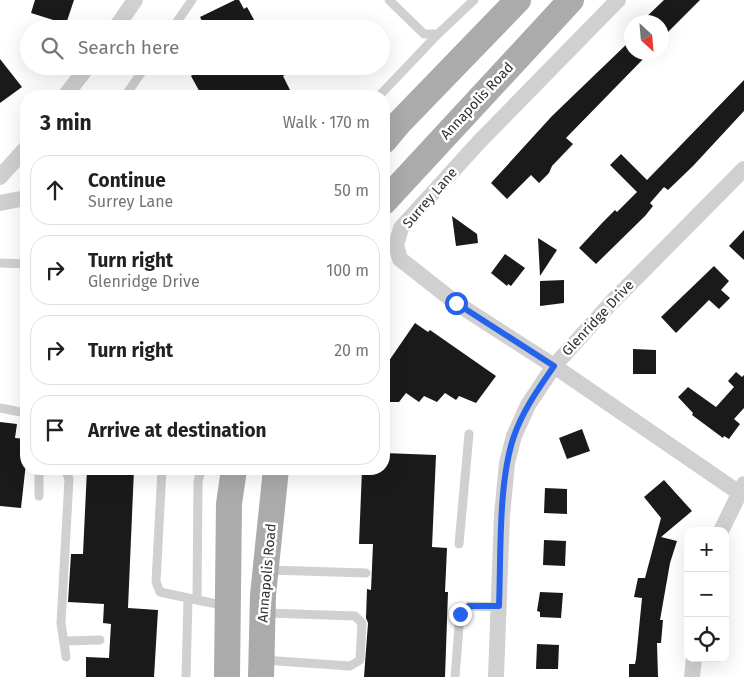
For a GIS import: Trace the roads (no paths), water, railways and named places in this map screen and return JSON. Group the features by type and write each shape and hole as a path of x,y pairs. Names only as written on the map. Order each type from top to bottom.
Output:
{"main road":[{"path":"390,134 518,0"},
{"name":"Annapolis Road","path":"390,195 570,0"},
{"path":"227,677 230,504 233,475"},
{"name":"Annapolis Road","path":"261,668 266,570 275,475"}],"street":[{"path":"121,20 135,0"},
{"name":"Surrey Lane","path":"618,0 479,142 402,228 396,245 400,259 456,303 741,488"},
{"path":"70,90 81,75"},
{"path":"0,177 20,155"},
{"name":"Glenridge Drive","path":"496,677 502,515 507,462 514,436 528,405 554,366 612,302 744,169"},
{"path":"0,203 20,199"},
{"path":"723,527 741,488"},
{"path":"692,677 694,662"}],"lane":[{"path":"178,20 192,0"},
{"path":"389,0 424,34 438,34"},
{"path":"385,90 438,34 474,0"},
{"path":"129,90 140,75"},
{"path":"0,263 20,264"},
{"path":"0,408 20,412"},
{"path":"459,544 469,434"},
{"path":"39,475 39,496"},
{"path":"66,657 60,623 68,475"},
{"path":"162,475 156,582 160,592 228,607"},
{"path":"186,677 200,475"},
{"path":"266,570 366,573"},
{"path":"455,677 460,614 469,606 499,606"},
{"path":"261,668 350,666 360,660 362,623 355,616 263,613"},
{"path":"64,641 100,640"}]}
